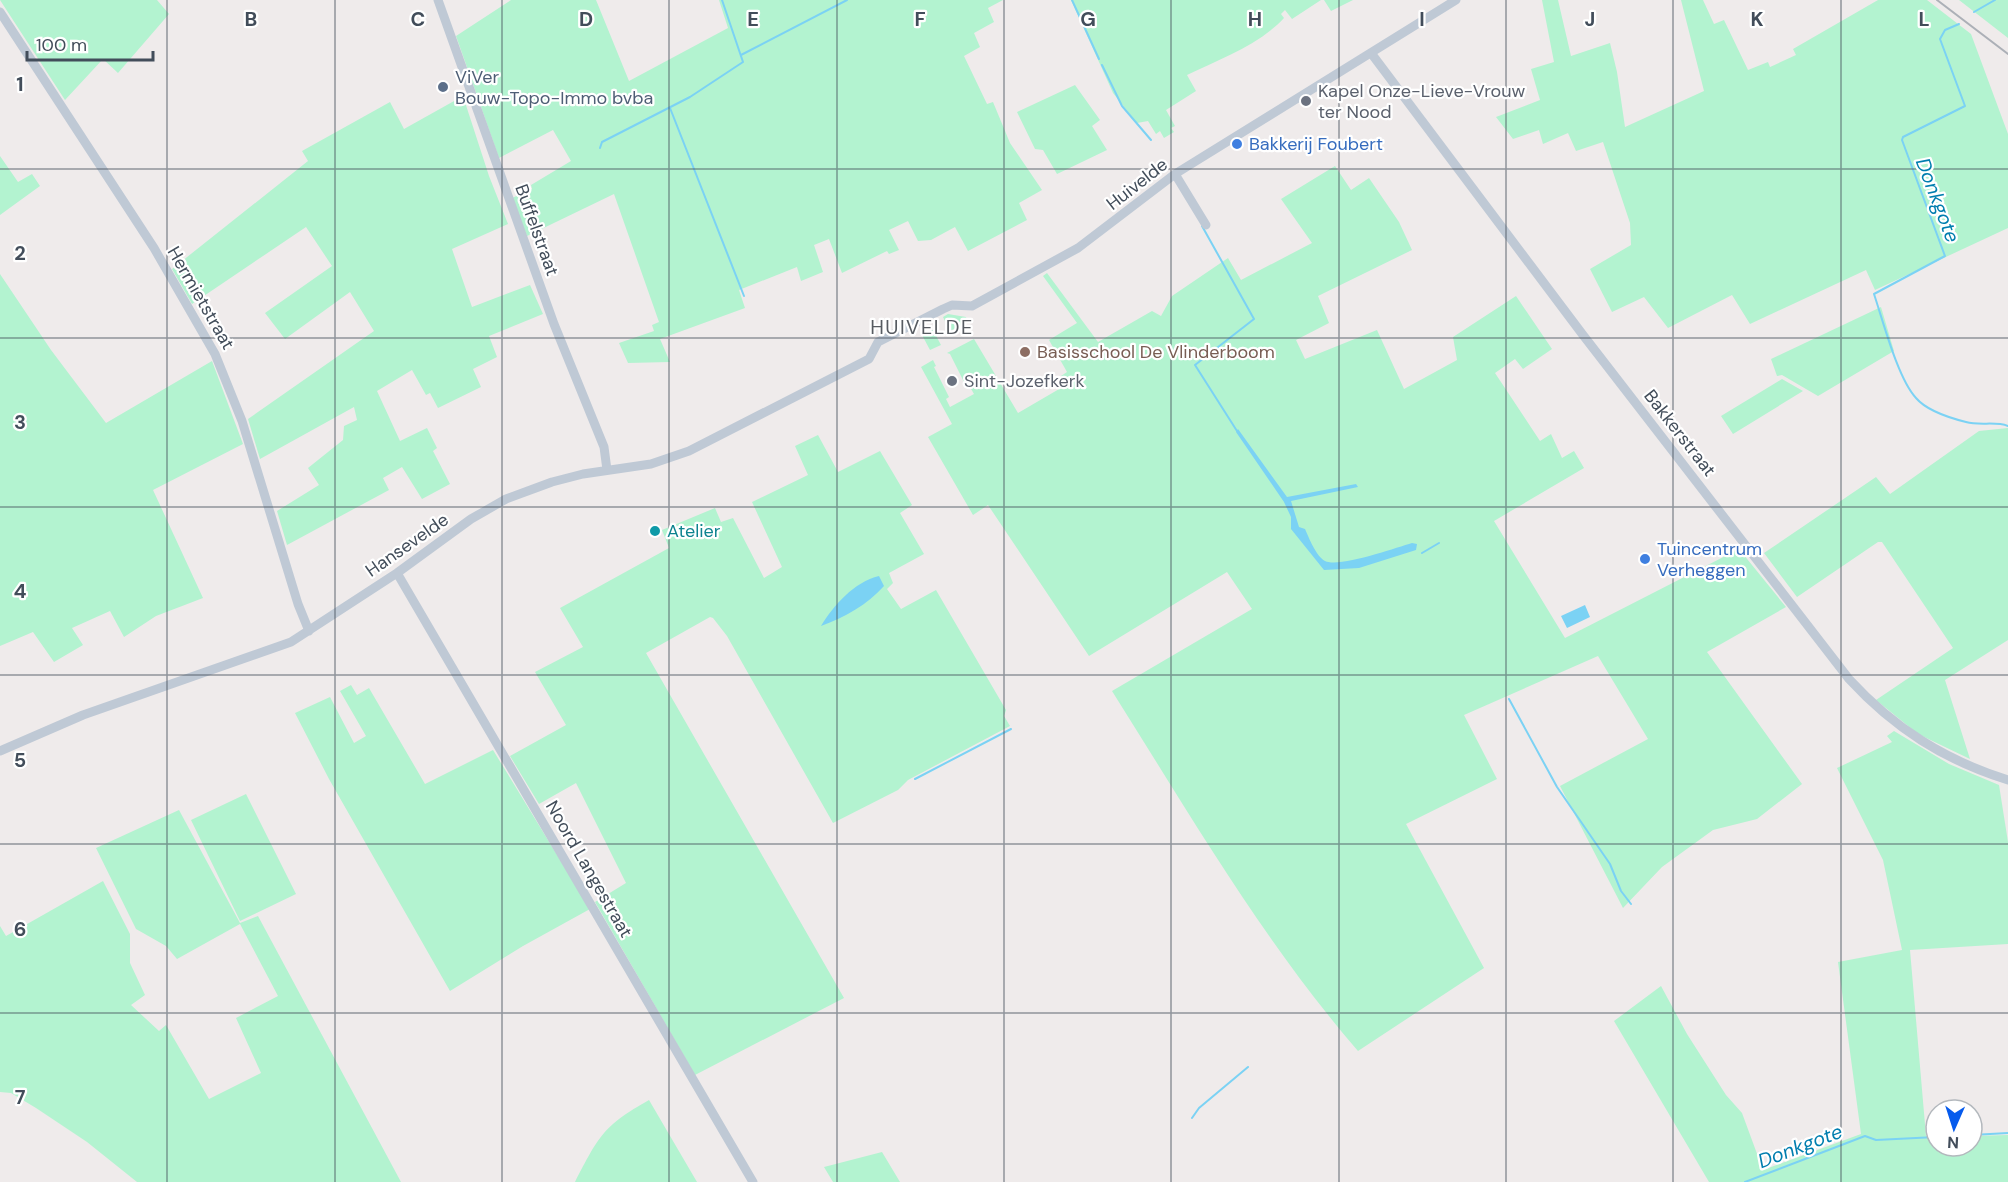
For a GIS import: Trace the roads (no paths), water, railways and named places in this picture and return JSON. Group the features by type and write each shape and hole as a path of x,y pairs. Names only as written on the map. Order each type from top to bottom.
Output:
{"street":[{"name":"Buffelstraat","path":"438,0 554,324 604,447 607,470"},
{"name":"Huivelde","path":"836,376 869,359 878,342 952,305 972,306 1078,248 1175,174 1456,0"},
{"name":"Hermietstraat","path":"0,12 154,248 215,354 242,421 298,604 309,631"},
{"name":"Bakkerstraat","path":"1371,53 1583,335 1849,679 1896,725 1927,746 1971,768 2008,780"},
{"path":"1175,174 1206,225"},
{"name":"Hansevelde","path":"0,751 83,715 274,649 309,631 397,573 471,519 506,499 552,482 607,470 651,464 699,447 836,376"},
{"name":"Noord Langestraat","path":"397,573 753,1182"}],"water":[{"path":"1238,429 1287,497 1356,484 1358,487 1291,501 1299,527 1305,529 1322,559 1332,562 1354,560 1412,543 1417,544 1416,550 1359,568 1324,570 1291,529 1291,517 1284,502 1236,432"},
{"path":"879,576 884,586 870,599 847,614 821,626 846,595 861,583"},
{"path":"1585,605 1590,617 1567,628 1561,616"}],"waterway":[{"path":"600,148 602,142 690,97 743,62 722,0"},
{"path":"741,55 847,0"},
{"path":"1072,0 1099,59"},
{"name":"Donkgote","path":"1974,12 1995,0"},
{"name":"Donkgote","path":"1959,24 1945,30 1940,39 1965,106 1903,137 1902,140 1945,256 1874,294 1903,378 1921,403 1939,413 1971,423 2008,426"},
{"path":"1102,65 1122,106 1151,140"},
{"path":"670,108 744,296"},
{"path":"1202,226 1254,319 1195,365 1237,431"},
{"path":"1422,553 1439,543"},
{"path":"1509,699 1557,787 1610,864 1621,891 1631,904"},
{"path":"915,779 1011,729"},
{"path":"1192,1118 1199,1108 1248,1067"},
{"name":"Donkgote","path":"1984,1134 2008,1133"},
{"name":"Donkgote","path":"1745,1182 1865,1136 1876,1140 1924,1138"}],"railway":[{"path":"1937,0 2008,54"}],"place":[{"name":"ViVer Bouw-Topo-Immo bvba","path":"443,87"},
{"name":"Kapel Onze-Lieve-Vrouw ter Nood","path":"1306,101"},
{"name":"Bakkerij Foubert","path":"1237,144"},
{"name":"Basisschool De Vlinderboom","path":"1025,352"},
{"name":"Sint-Jozefkerk","path":"952,381"},
{"name":"Atelier","path":"655,531"},
{"name":"Tuincentrum Verheggen","path":"1645,559"}],"district":[{"name":"HUIVELDE","path":"922,327"}]}
